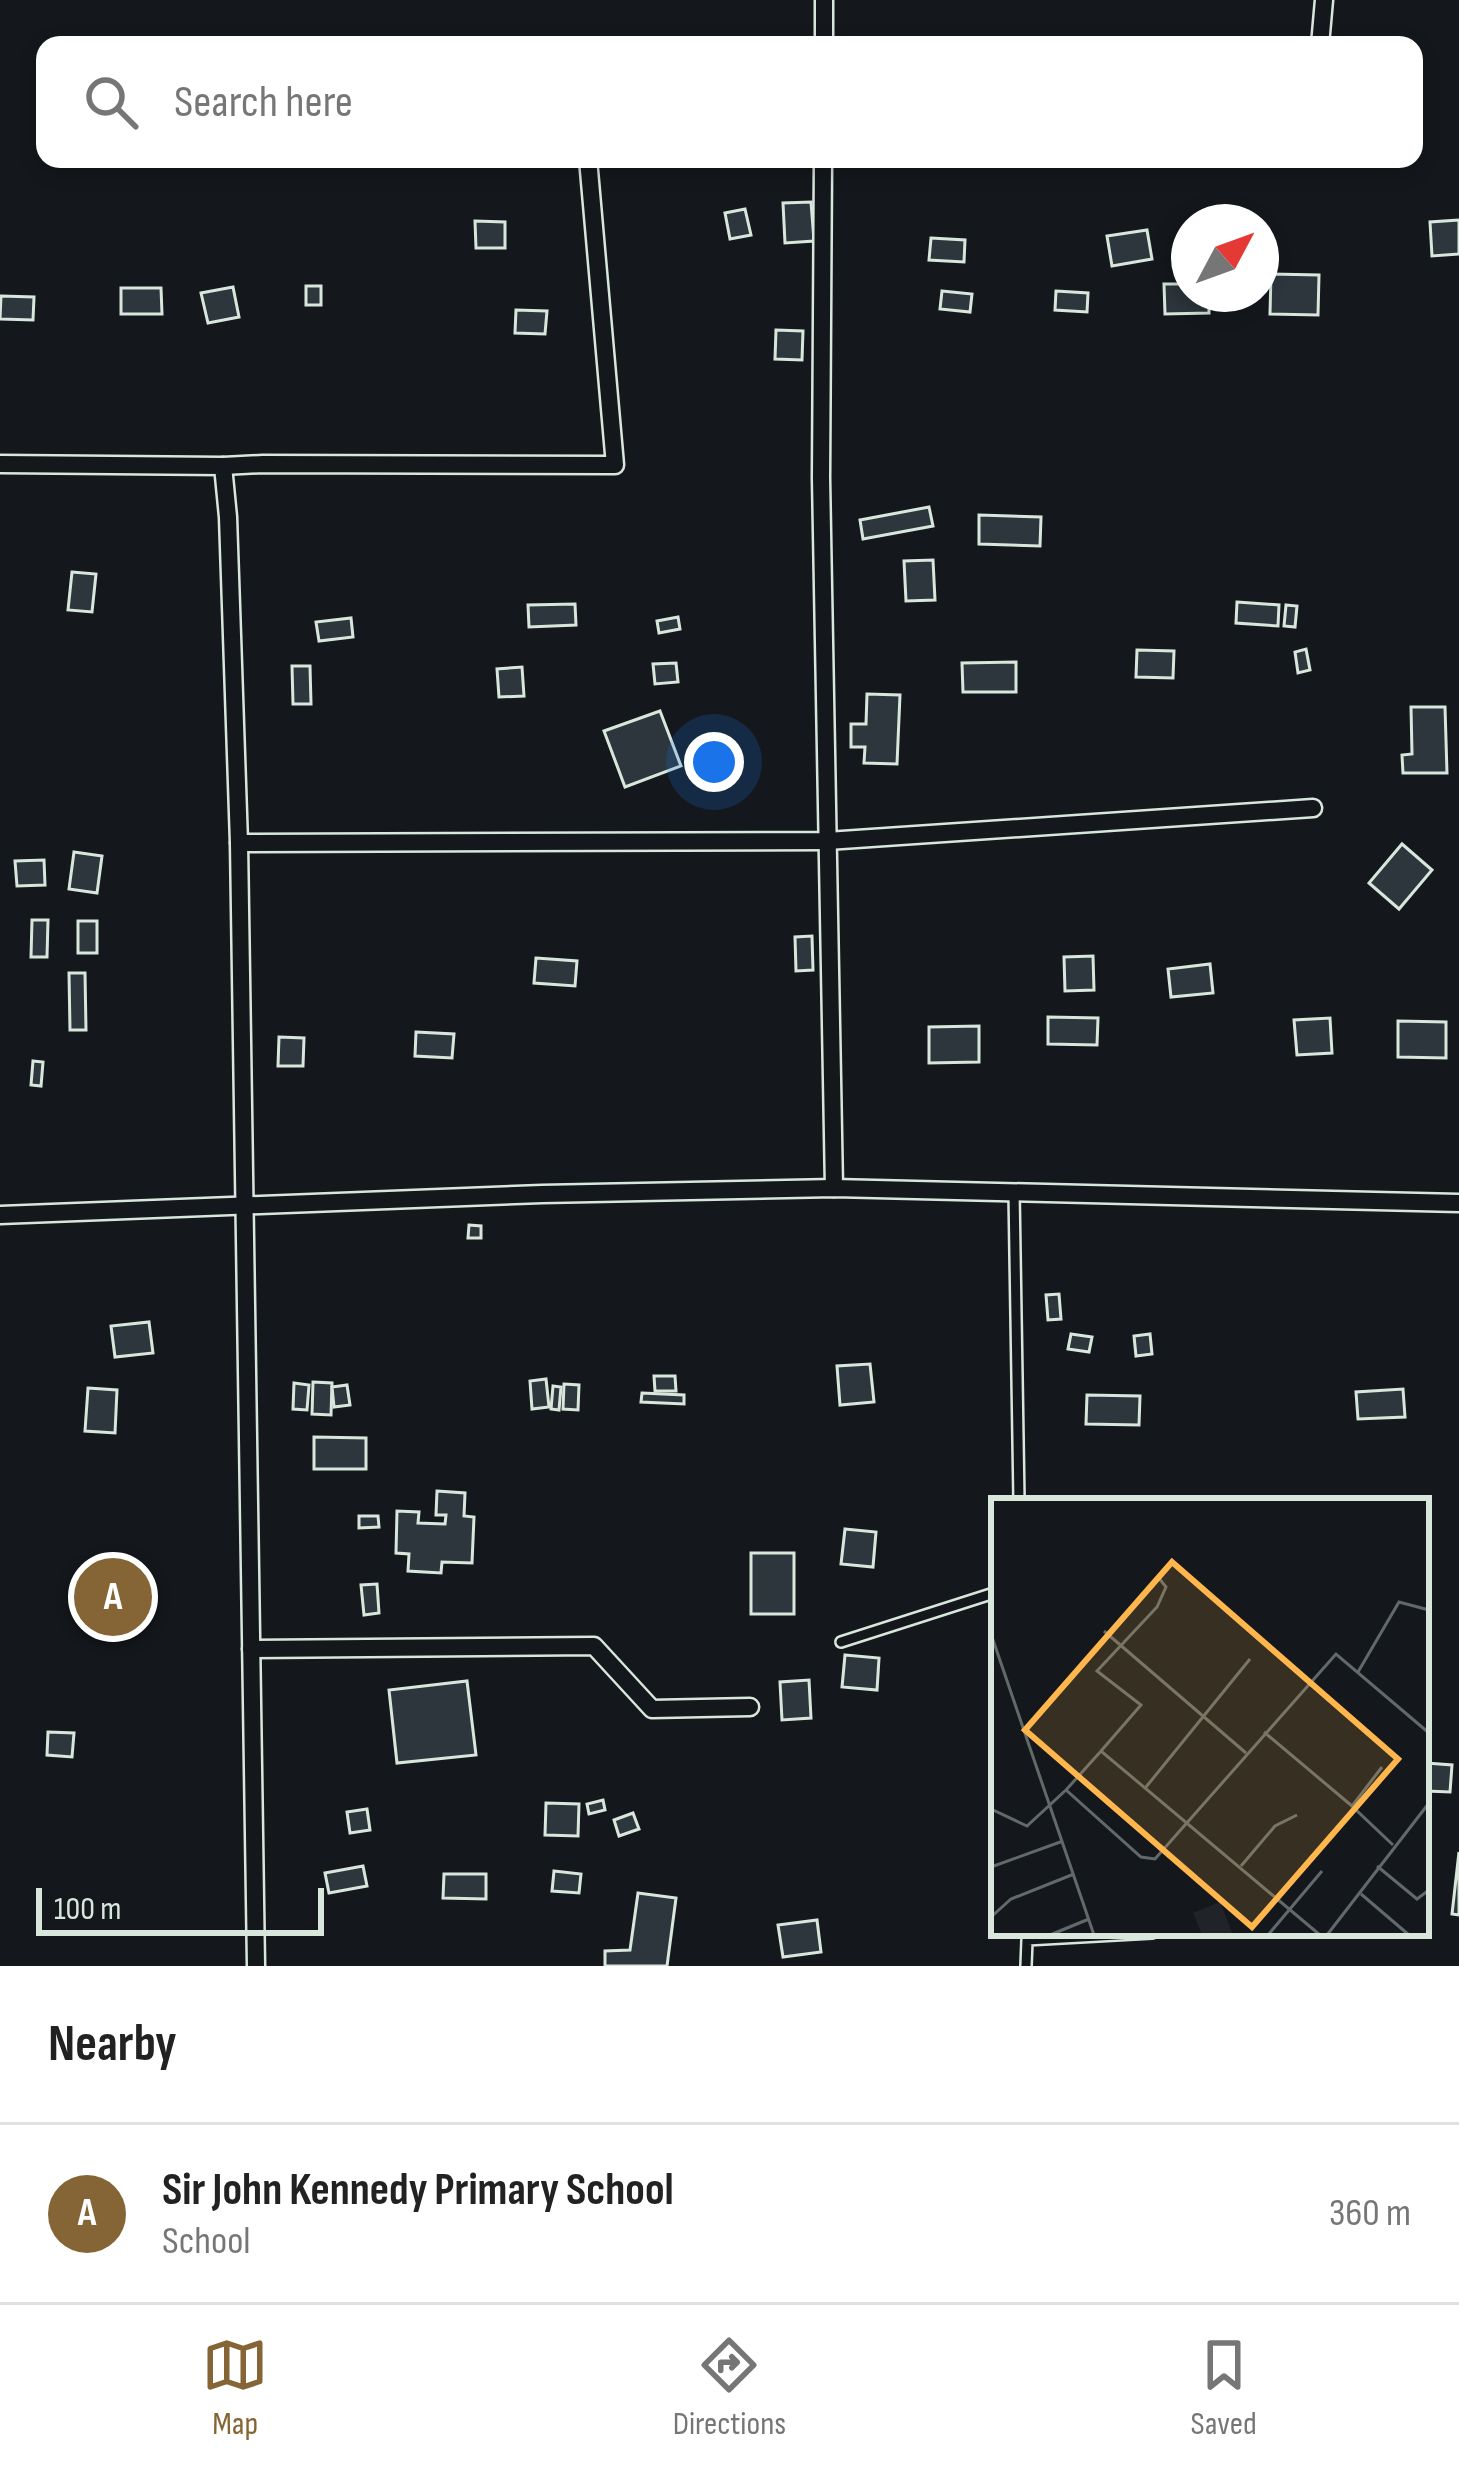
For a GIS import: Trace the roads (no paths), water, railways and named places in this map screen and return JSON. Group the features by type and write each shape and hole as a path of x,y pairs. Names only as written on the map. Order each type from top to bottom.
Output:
{"street":[{"path":"824,0 824,36"},
{"path":"1321,36 1324,0"},
{"path":"0,464 615,465 589,168"},
{"path":"823,168 821,478 834,1188"},
{"path":"223,466 239,843 256,1966"},
{"path":"239,843 826,841 1313,808"},
{"path":"0,1215 834,1188 1459,1203"},
{"path":"250,1649 594,1646 652,1709 750,1707"}],"lane":[{"path":"1014,1192 1018,1498"},
{"path":"841,1642 991,1594"},
{"path":"1026,1966 1027,1937 1058,1936"}],"place":[{"name":"Sir John Kennedy Primary School","path":"113,1597"}]}
